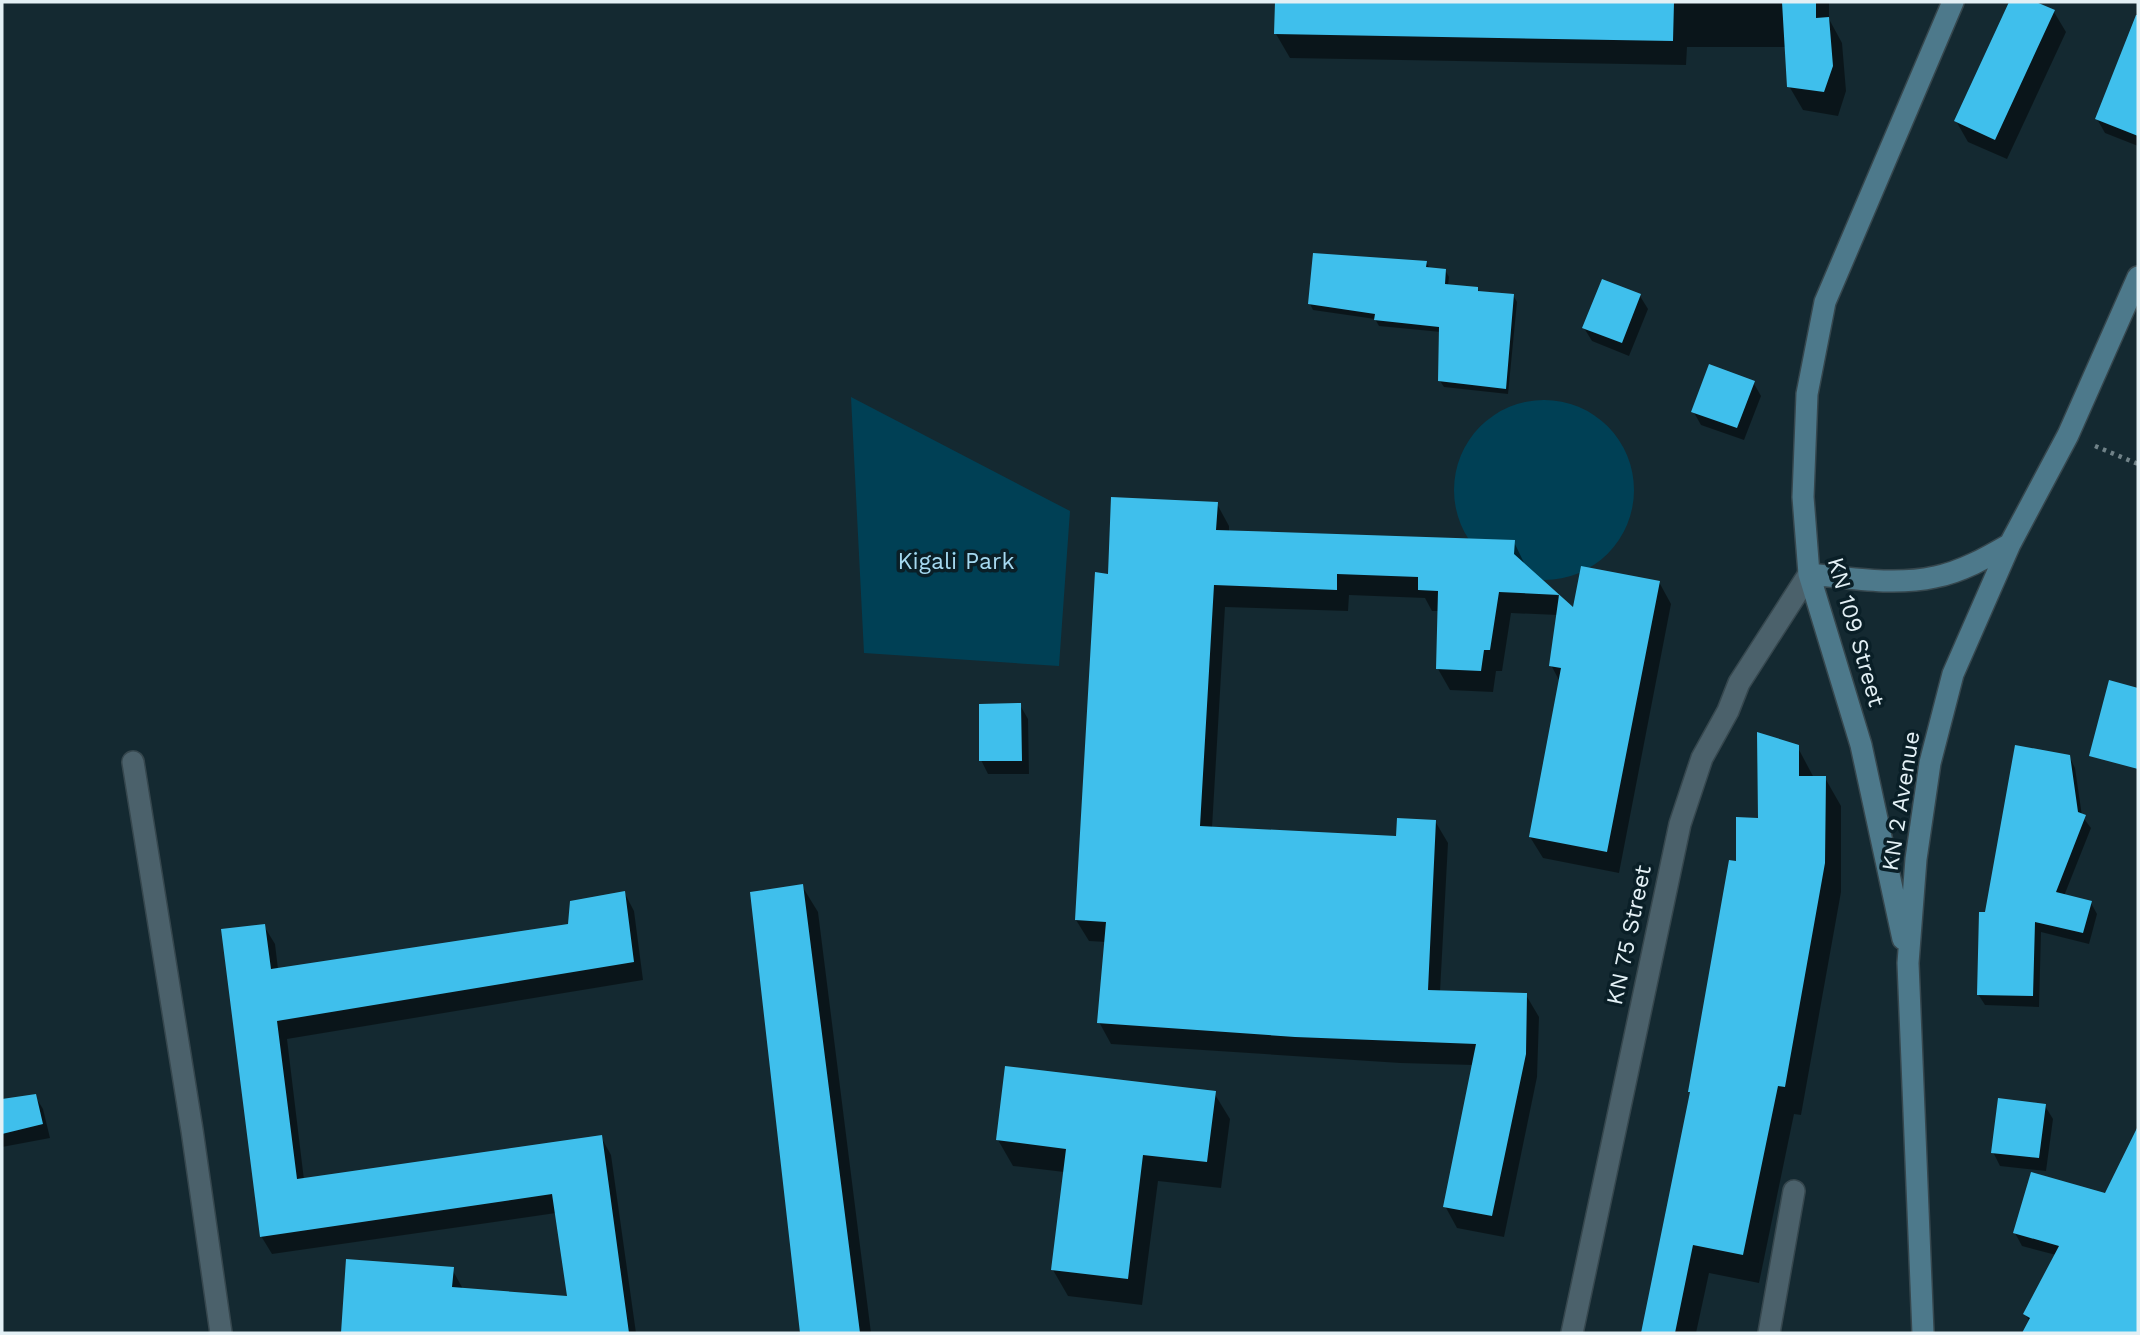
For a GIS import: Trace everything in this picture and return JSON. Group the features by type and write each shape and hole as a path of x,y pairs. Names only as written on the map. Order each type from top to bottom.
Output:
{"main road":[{"name":"KN 109 Street","path":"1908,963 1861,745 1809,574 1803,497 1807,394 1825,302 1953,2"},
{"name":"KN 2 Avenue","path":"1923,1333 1908,963 1916,859 1930,762 1953,674 2010,544 2068,435 2138,277"},
{"path":"1809,574 1883,582 1934,578 1980,562 2010,544"}],"street":[{"name":"KN 75 Street","path":"1572,1333 1680,824 1702,758 1728,711 1739,683 1809,574"},
{"path":"133,762 192,1130 221,1333"},
{"path":"1769,1333 1794,1191"}],"path":[{"path":"2068,435 2138,464"}],"green space":[{"name":"Kigali Park","path":"851,397 1070,511 1059,666 864,653"},
{"path":"1544,400 1578,407 1594,415 1607,427 1619,440 1627,456 1634,490 1627,524 1619,540 1607,553 1594,565 1578,573 1544,580 1510,573 1494,565 1481,553 1469,540 1461,524 1454,490 1461,456 1469,440 1481,427 1494,415 1510,407"}],"building":[{"path":"1275,2 1674,2 1673,41 1274,34"},
{"path":"1782,2 1816,2 1816,18 1829,17 1833,66 1824,92 1787,87"},
{"path":"2009,2 2036,2 2055,10 1995,140 1954,121"},
{"path":"2138,15 2138,136 2095,119"},
{"path":"1313,253 1427,261 1426,267 1446,269 1445,284 1478,287 1478,291 1514,294 1506,389 1438,381 1439,327 1374,320 1375,314 1308,304"},
{"path":"1602,279 1641,294 1622,343 1582,328"},
{"path":"1709,364 1755,381 1737,428 1691,412"},
{"path":"1111,497 1218,502 1216,530 1515,540 1514,554 1573,607 1581,566 1660,581 1607,852 1529,837 1561,668 1549,666 1559,595 1499,592 1490,650 1484,650 1481,671 1436,669 1438,591 1418,590 1418,577 1337,574 1337,590 1214,585 1200,826 1396,836 1397,818 1436,820 1428,990 1527,993 1526,1054 1492,1216 1443,1207 1476,1044 1295,1037 1097,1023 1106,922 1075,920 1095,572 1108,574"},
{"path":"2109,680 2138,688 2138,769 2089,756"},
{"path":"1021,703 1022,761 979,761 979,704"},
{"path":"1757,732 1799,745 1799,776 1826,776 1825,863 1785,1087 1778,1086 1743,1255 1693,1245 1675,1333 1641,1333 1690,1092 1729,860 1736,861 1736,817 1758,818"},
{"path":"2015,745 2070,755 2078,812 2086,815 2056,892 2092,901 2083,933 2035,922 2033,996 1977,995 1979,912 1985,912"},
{"path":"803,884 860,1333 800,1333 750,892"},
{"path":"625,891 634,962 277,1021 297,1179 602,1135 629,1333 341,1333 346,1259 454,1267 452,1287 567,1296 552,1194 260,1237 221,929 265,924 271,969 568,924 570,901"},
{"path":"1005,1066 1216,1091 1207,1162 1143,1155 1128,1279 1051,1270 1066,1149 996,1140"},
{"path":"36,1094 43,1124 2,1134 2,1099"},
{"path":"1998,1098 2046,1104 2039,1158 1991,1153"},
{"path":"2138,1126 2138,1333 2022,1333 2030,1318 2023,1314 2059,1246 2013,1233 2031,1172 2105,1193"}]}
